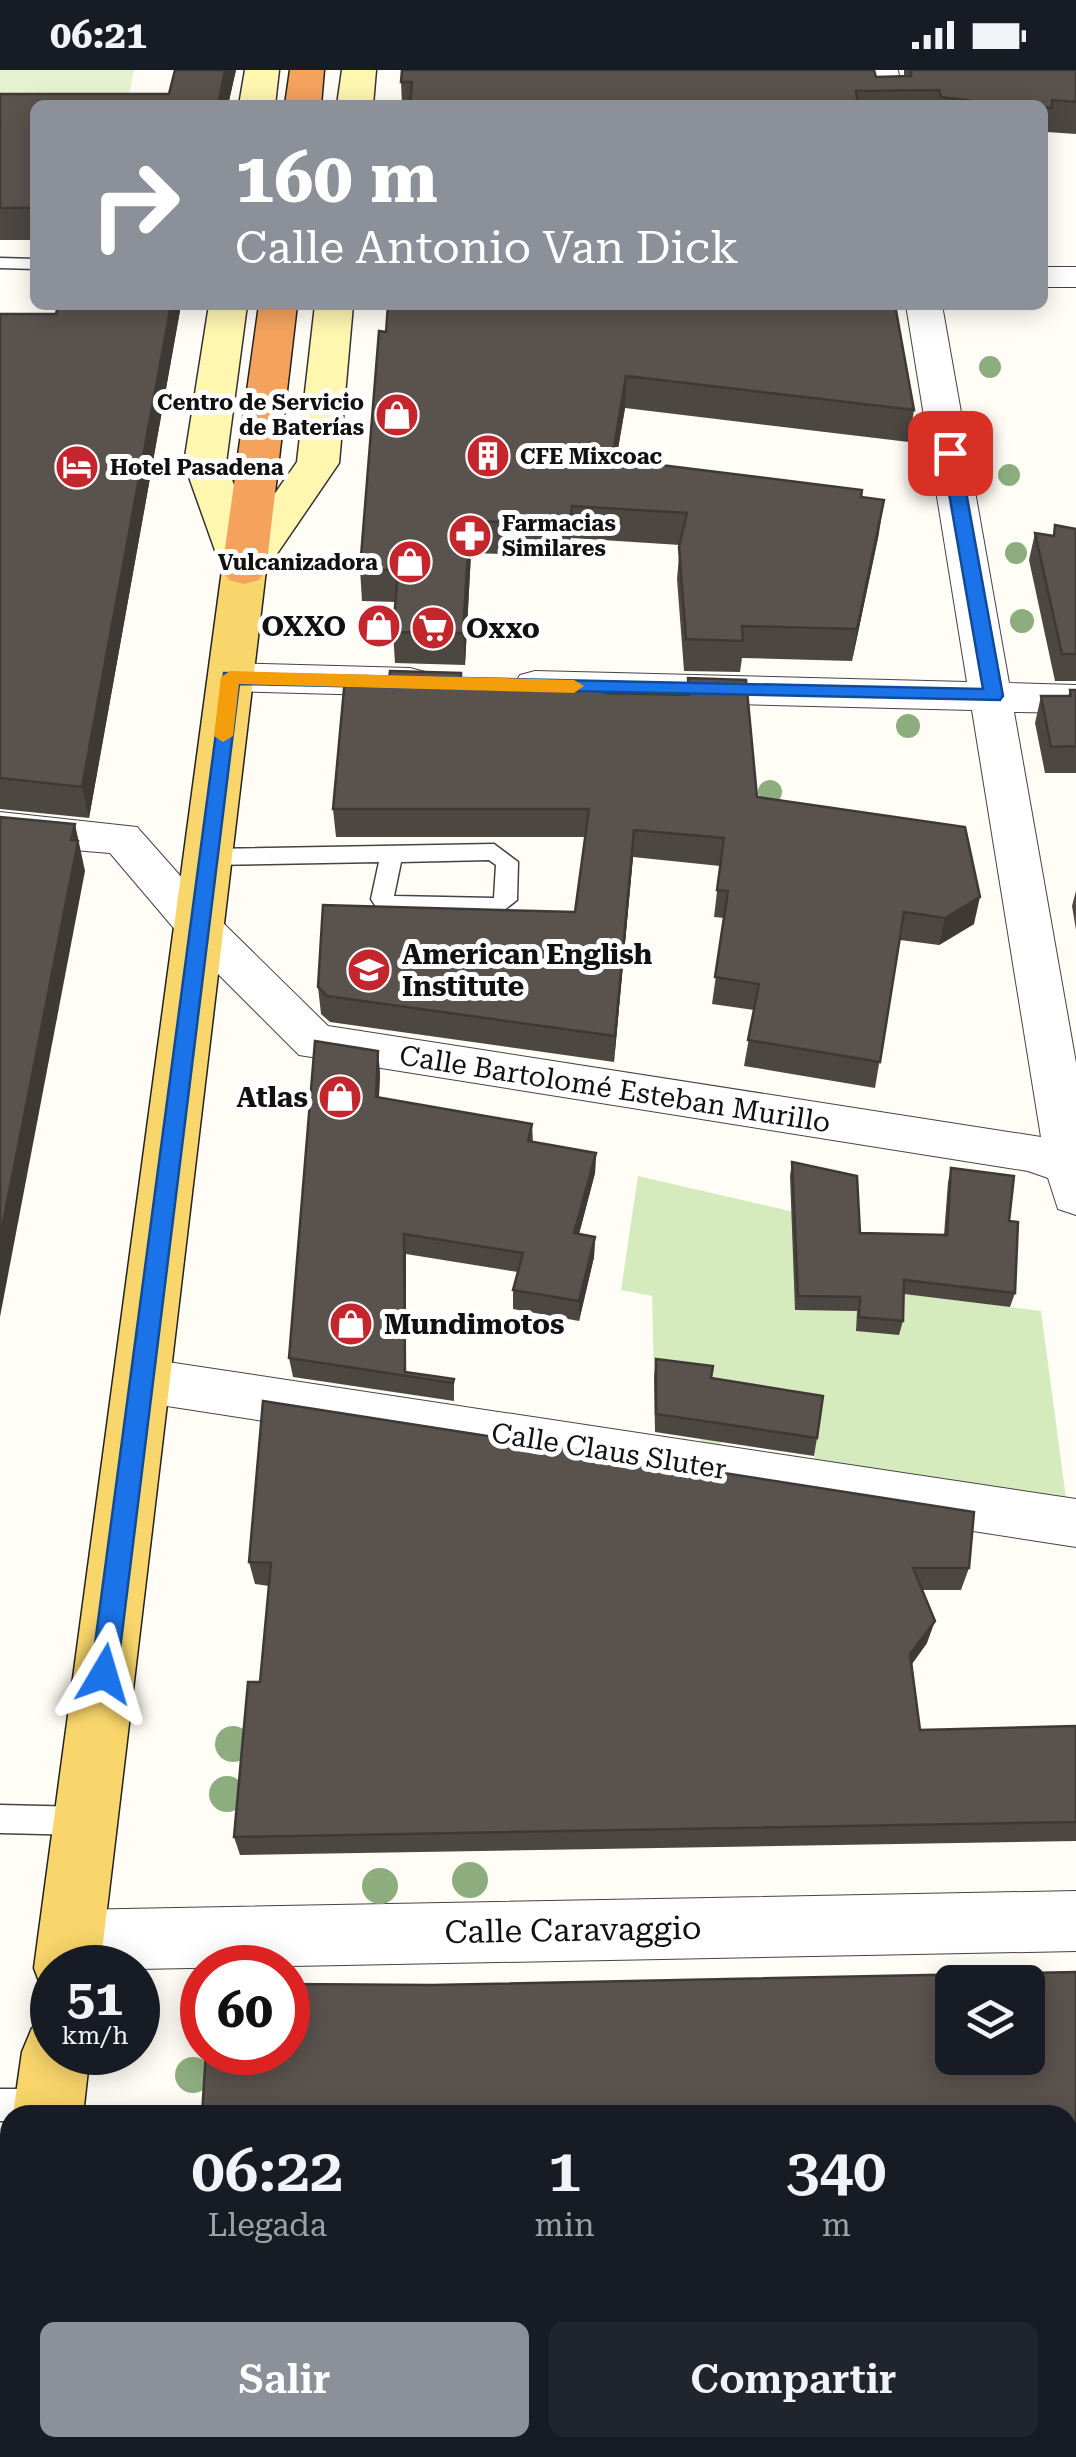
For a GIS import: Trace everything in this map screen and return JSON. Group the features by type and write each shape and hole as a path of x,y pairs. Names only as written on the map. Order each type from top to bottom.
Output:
{"highway":[{"path":"304,100 307,70"},
{"path":"244,570 277,310"}],"main road":[{"path":"258,100 262,70"},
{"path":"355,100 358,70"},
{"path":"227,310 205,463 244,570"},
{"path":"70,1945 244,570 318,463 333,310"}],"street":[{"path":"882,70 887,100"},
{"path":"1048,277 1076,277"},
{"path":"925,310 1074,1178"},
{"path":"230,677 444,683"},
{"path":"502,684 1076,699"},
{"name":"Calle Bartolomé Esteban Murillo","path":"0,828 122,838 198,927 315,1042 1029,1152 1074,1178"},
{"name":"Calle Claus Sluter","path":"142,1380 1076,1522"},
{"name":"Calle Caravaggio","path":"160,1951 1076,1921"}],"lane":[{"path":"0,263 30,264"},
{"path":"208,857 494,852 507,862 506,900 498,906 386,904 382,899 392,855"},
{"path":"0,1819 85,1821"}],"green space":[{"path":"0,70 134,70 128,100 30,100 30,105 0,105"},
{"path":"638,1176 856,1226 859,1288 1041,1311 1068,1513 812,1475 819,1413 727,1400 718,1460 698,1457 710,1384 654,1377 652,1296 621,1290"}],"building":[{"path":"175,70 225,70 219,100 30,100 30,208 0,208 0,94 169,94"},
{"path":"402,70 874,70 876,77 911,76 911,70 1076,70 1076,102 1052,100 1052,108 1048,108 1048,100 965,100 941,97 939,90 856,91 857,100 410,100 412,82 401,82"},
{"path":"57,310 170,310 82,787 0,778 0,314 56,314"},
{"path":"388,310 896,310 914,410 626,376 612,459 862,490 861,497 884,500 857,629 742,626 743,641 686,639 679,547 687,513 572,506 570,524 470,521 463,633 393,632 398,570 360,569 379,331 386,332"},
{"path":"1055,525 1076,529 1076,654 1062,654 1035,533 1054,536"},
{"path":"390,671 461,673 461,681 604,684 605,693 689,695 688,678 746,680 757,797 965,827 980,897 945,918 904,912 880,1062 748,1040 759,984 715,977 728,891 717,890 724,838 634,830 615,1036 327,996 318,987 323,905 575,912 589,809 333,809 345,678 389,679"},
{"path":"1070,690 1076,690 1076,746 1051,747 1041,696 1071,696"},
{"path":"0,817 75,824 71,840 78,841 0,1238"},
{"path":"315,1041 378,1051 376,1097 532,1124 528,1141 596,1153 574,1233 595,1237 579,1301 513,1290 523,1253 404,1234 405,1372 454,1379 453,1383 289,1358"},
{"path":"792,1162 857,1176 860,1233 947,1235 951,1168 1014,1176 1009,1221 1018,1222 1015,1293 904,1280 903,1321 859,1317 860,1297 798,1296"},
{"path":"656,1359 713,1366 711,1378 823,1396 817,1438 656,1414"},
{"path":"263,1401 974,1512 969,1568 913,1568 935,1621 910,1654 920,1730 1076,1726 1076,1822 234,1837 248,1682 260,1682 271,1563 249,1562"},
{"path":"1076,1972 1076,2105 203,2105 205,2075 310,2075 310,1984 935,1975 935,2075 1045,2075 1045,1973"}],"slow traffic":[{"path":"223,736 230,677 574,686"}],"place":[{"name":"Centro de Servicio de Baterías","path":"397,415"},
{"name":"CFE Mixcoac","path":"488,456"},
{"name":"Hotel Pasadena","path":"77,467"},
{"name":"Farmacias Similares","path":"470,536"},
{"name":"Vulcanizadora","path":"410,562"},
{"name":"OXXO","path":"379,626"},
{"name":"Oxxo","path":"433,628"},
{"name":"American English Institute","path":"369,970"},
{"name":"Atlas","path":"340,1097"},
{"name":"Mundimotos","path":"351,1324"}],"route":[{"path":"104,1674 230,677 993,696 950,453"}]}
